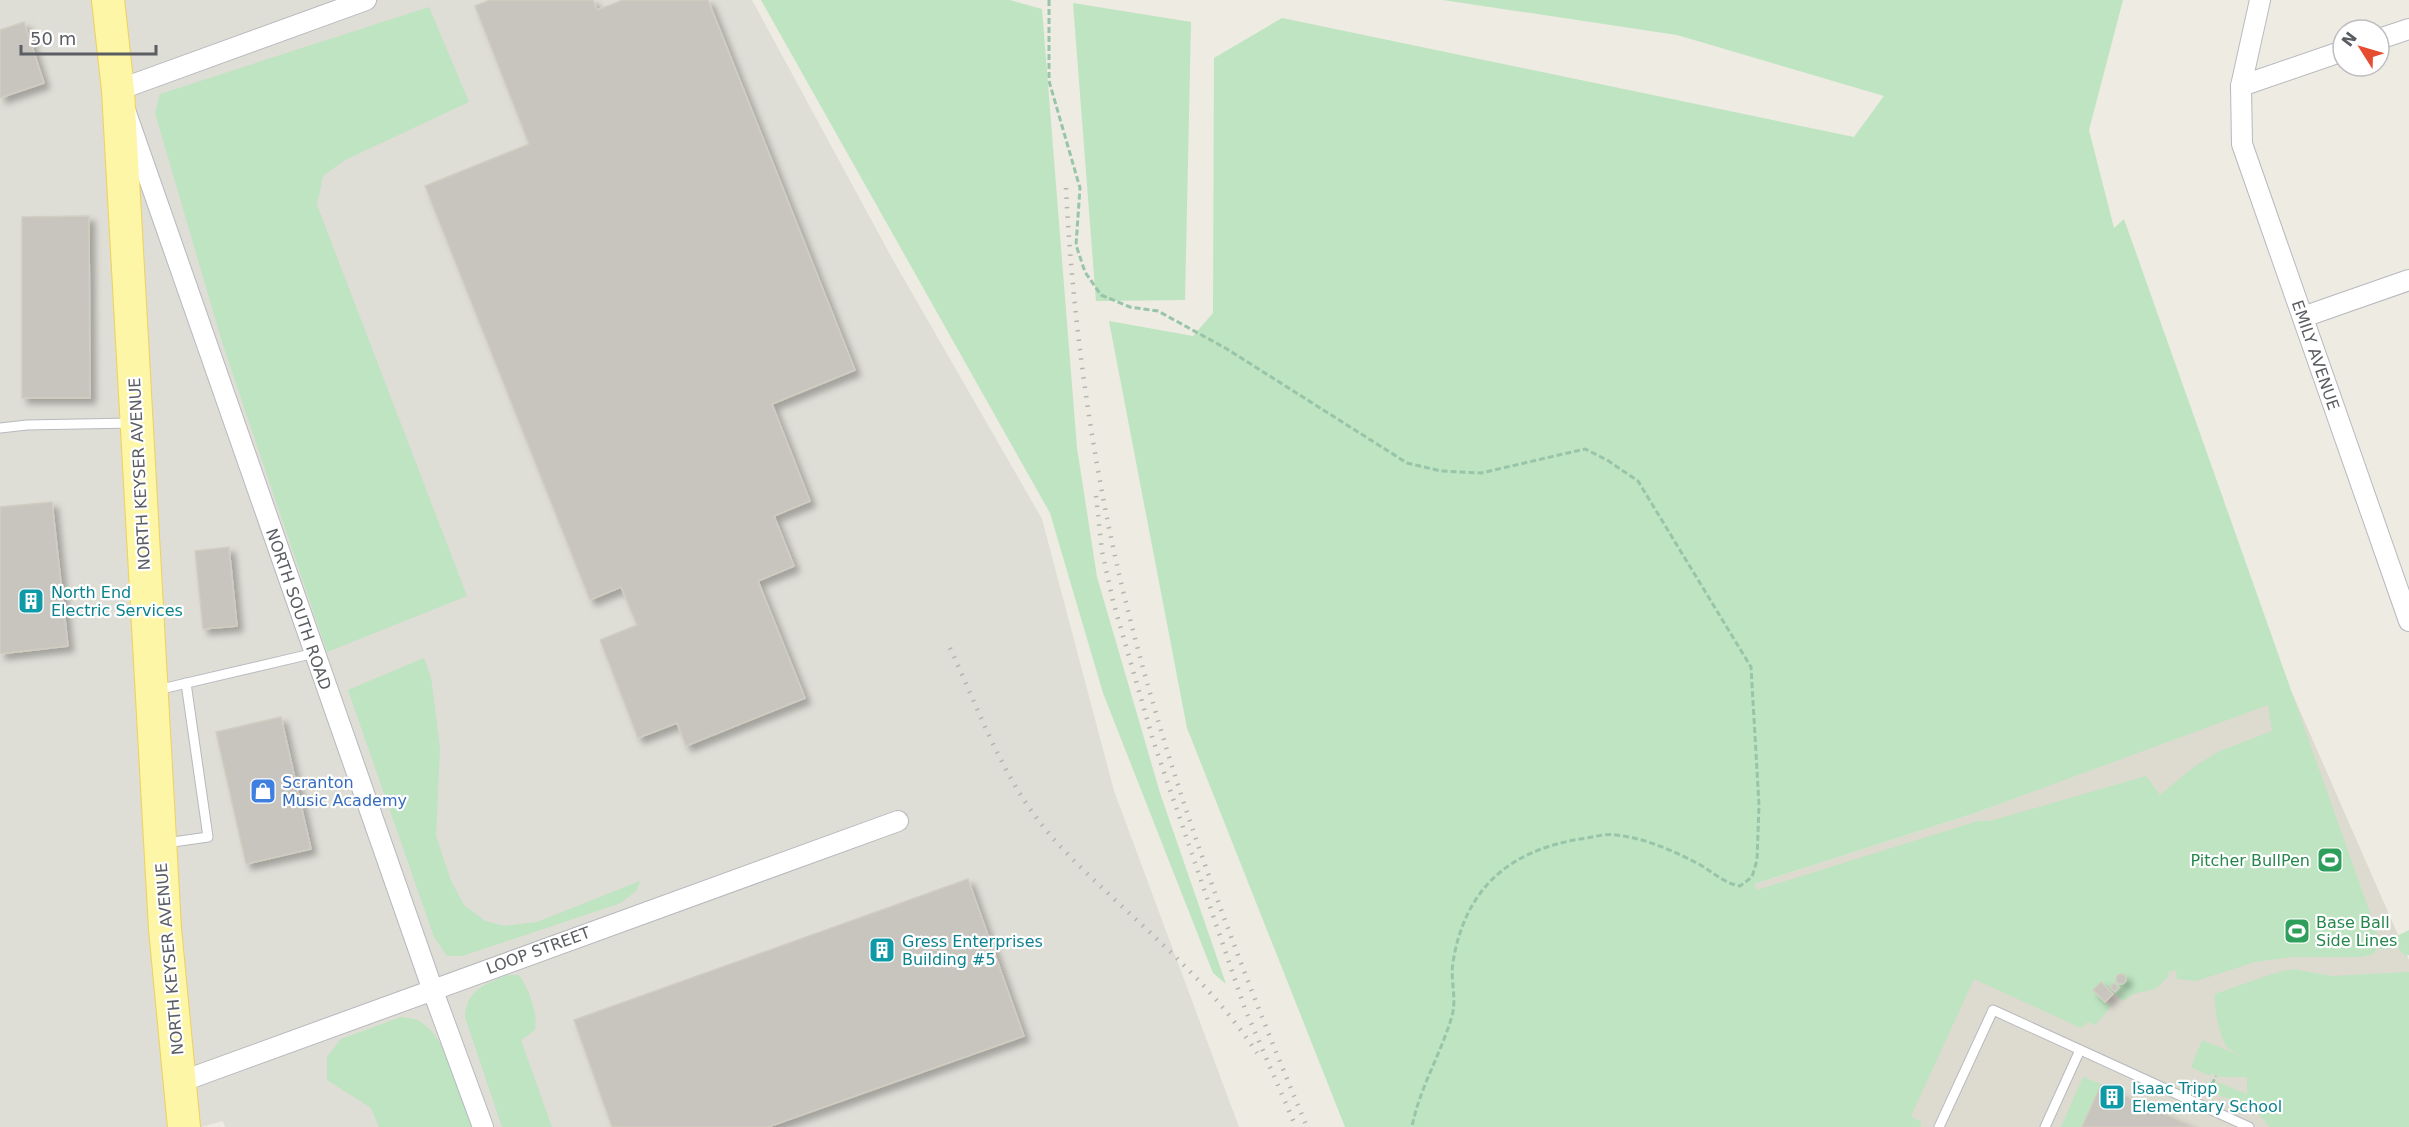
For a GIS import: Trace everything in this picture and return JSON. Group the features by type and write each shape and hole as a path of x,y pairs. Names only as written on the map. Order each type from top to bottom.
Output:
{"main road":[{"name":"NORTH KEYSER AVENUE","path":"108,0 118,90 165,929 184,1127"}],"street":[{"path":"118,90 366,0"},
{"name":"EMILY AVENUE","path":"2260,0 2241,86 2242,144 2409,621"},
{"path":"2391,35 2409,29"},
{"path":"2241,86 2331,55"},
{"name":"NORTH SOUTH ROAD","path":"118,90 432,989 483,1127"},
{"path":"2303,317 2409,280"},
{"name":"LOOP STREET","path":"180,1082 898,821"}],"lane":[{"path":"0,428 27,424 136,423"},
{"path":"152,692 315,652"},
{"path":"160,844 208,837 186,683"},
{"path":"1939,1127 1993,1010 2249,1127"},
{"path":"2045,1127 2080,1050"}],"path":[{"path":"1049,0 1049,81 1080,188 1077,245 1085,272 1101,295 1130,307 1158,311 1227,349 1407,463 1441,471 1481,473 1585,449 1607,460 1638,481 1751,667 1759,805 1757,860 1752,877 1740,886 1729,884 1698,864 1648,841 1613,834 1557,843 1518,860 1495,874 1468,908 1453,962 1454,1013 1415,1112 1412,1127"}],"shaded area":[{"path":"0,0 752,0 893,260 1042,519 1114,791 1239,1127 225,1127 223,1121 201,1127 0,1127"},
{"path":"2293,695 2409,960 2409,1127 1767,1127 1754,884 1975,813"}],"green space":[{"path":"761,0 1010,0 1042,9 1077,448 1097,577 1160,793 1226,984 1213,973 1103,693 1050,513"},
{"path":"1443,0 2123,0 2089,130 2114,228 2124,219 2379,939 2387,937 2394,948 2377,949 2373,954 2362,957 2292,957 2255,962 2196,981 2177,979 2176,970 2168,972 2169,976 2155,989 2133,994 2123,1001 2101,982 2093,990 2110,1006 2109,1009 2095,1025 2088,1022 2081,1028 1974,979 1911,1116 1921,1122 1921,1127 1345,1127 1187,728 1109,321 1193,336 1213,313 1214,58 1282,18 1854,137 1884,96 1677,35","holes":["2268,705 2272,731 2220,751 2195,766 2160,795 2146,776 1990,821 1978,821 1757,890 1754,884 1975,813"]},
{"path":"1073,3 1191,22 1185,300 1096,301"},
{"path":"429,7 469,102 345,160 323,176 317,205 467,596 327,652 223,345 155,113 160,94"},
{"path":"424,658 431,677 440,748 436,836 451,881 464,905 485,921 504,926 537,922 640,881 637,890 621,903 462,956 447,956 434,937 348,690"},
{"path":"2409,930 2409,955 2405,956 2391,939"},
{"path":"2293,969 2331,976 2409,972 2409,1127 2269,1127 2252,1109 2213,1093 2217,1082 2247,1094 2247,1077 2220,1077 2212,1073 2210,1076 2191,1067 2202,1040 2244,1057 2224,1043 2215,1005 2215,994"},
{"path":"508,975 519,975 532,1002 535,1030 521,1040 552,1127 502,1127 465,1017 466,1008 473,994 492,981"},
{"path":"401,1017 419,1021 438,1040 460,1085 474,1127 379,1127 371,1108 327,1080 327,1057 341,1039"},
{"path":"2083,1077 2101,1084 2081,1127 2061,1127"}],"building":[{"path":"490,0 593,0 597,10 623,0 708,0 855,370 772,404 810,501 774,516 794,566 758,581 805,698 686,746 677,723 638,738 600,640 637,625 621,587 590,600 425,186 529,144 475,6"},
{"path":"24,22 44,83 0,98 0,30"},
{"path":"89,216 90,398 22,398 22,217"},
{"name":"North End Electric Services","path":"52,502 68,646 0,654 0,507"},
{"path":"229,547 237,626 203,629 195,551"},
{"name":"Scranton Music Academy","path":"281,717 311,849 246,864 216,732"},
{"name":"Gress Enterprises Building #5","path":"968,879 1024,1036 768,1127 612,1127 574,1020"},
{"path":"2121,974 2126,979 2121,984 2116,979"},
{"path":"2101,982 2113,994 2105,1002 2093,990"},
{"path":"2114,983 2119,987 2115,992 2110,987"},
{"name":"Isaac Tripp Elementary School","path":"2101,1085 2174,1118 2193,1127 2082,1127"}],"railway":[{"path":"1066,188 1072,278 1082,369 1104,503 1131,622 1151,696 1197,842 1250,985 1307,1127"},
{"path":"1096,496 1102,551 1113,601 1153,740 1245,1009 1296,1127"},
{"path":"950,648 1002,762 1027,805 1042,825 1077,864 1209,991 1257,1053"}],"place":[{"name":"North End Electric Services","path":"31,601"},
{"name":"Scranton Music Academy","path":"263,791"},
{"name":"Pitcher BullPen","path":"2330,860"},
{"name":"Base Ball Side Lines","path":"2297,931"},
{"name":"Gress Enterprises Building #5","path":"882,950"},
{"name":"Isaac Tripp Elementary School","path":"2112,1097"}]}
